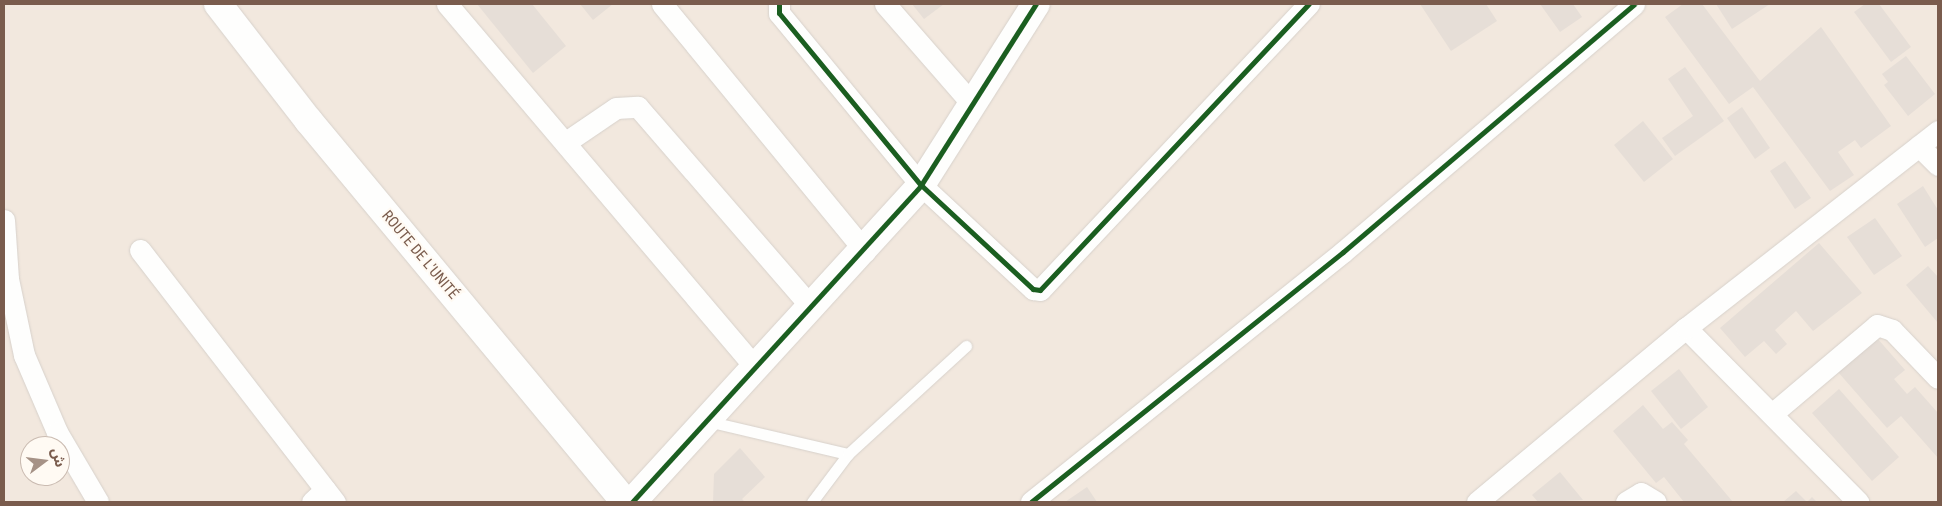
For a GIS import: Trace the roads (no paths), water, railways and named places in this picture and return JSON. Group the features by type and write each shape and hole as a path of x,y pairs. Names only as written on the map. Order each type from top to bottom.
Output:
{"street":[{"name":"ROUTE DE L'UNITÉ","path":"218,4 308,120 625,502"},
{"path":"448,4 755,367"},
{"path":"662,4 865,252"},
{"path":"779,4 779,13 921,185 1040,290 1309,4"},
{"path":"885,4 974,106"},
{"path":"632,502 755,367 865,252 921,185 974,106 1036,4"},
{"path":"1031,502 1343,252 1626,6"},
{"path":"566,142 616,108 638,107 812,308"},
{"path":"1477,502 1686,328 1938,131"},
{"path":"1919,146 1938,164"},
{"path":"4,220 8,279 24,355 57,432 98,502"},
{"path":"140,250 324,498"},
{"path":"1773,413 1877,325 1892,330 1938,378"},
{"path":"1686,328 1773,413 1858,502"},
{"path":"1626,502 1641,493 1656,502"}],"lane":[{"path":"812,502 848,454 966,346"},
{"path":"706,421 848,454"}]}
